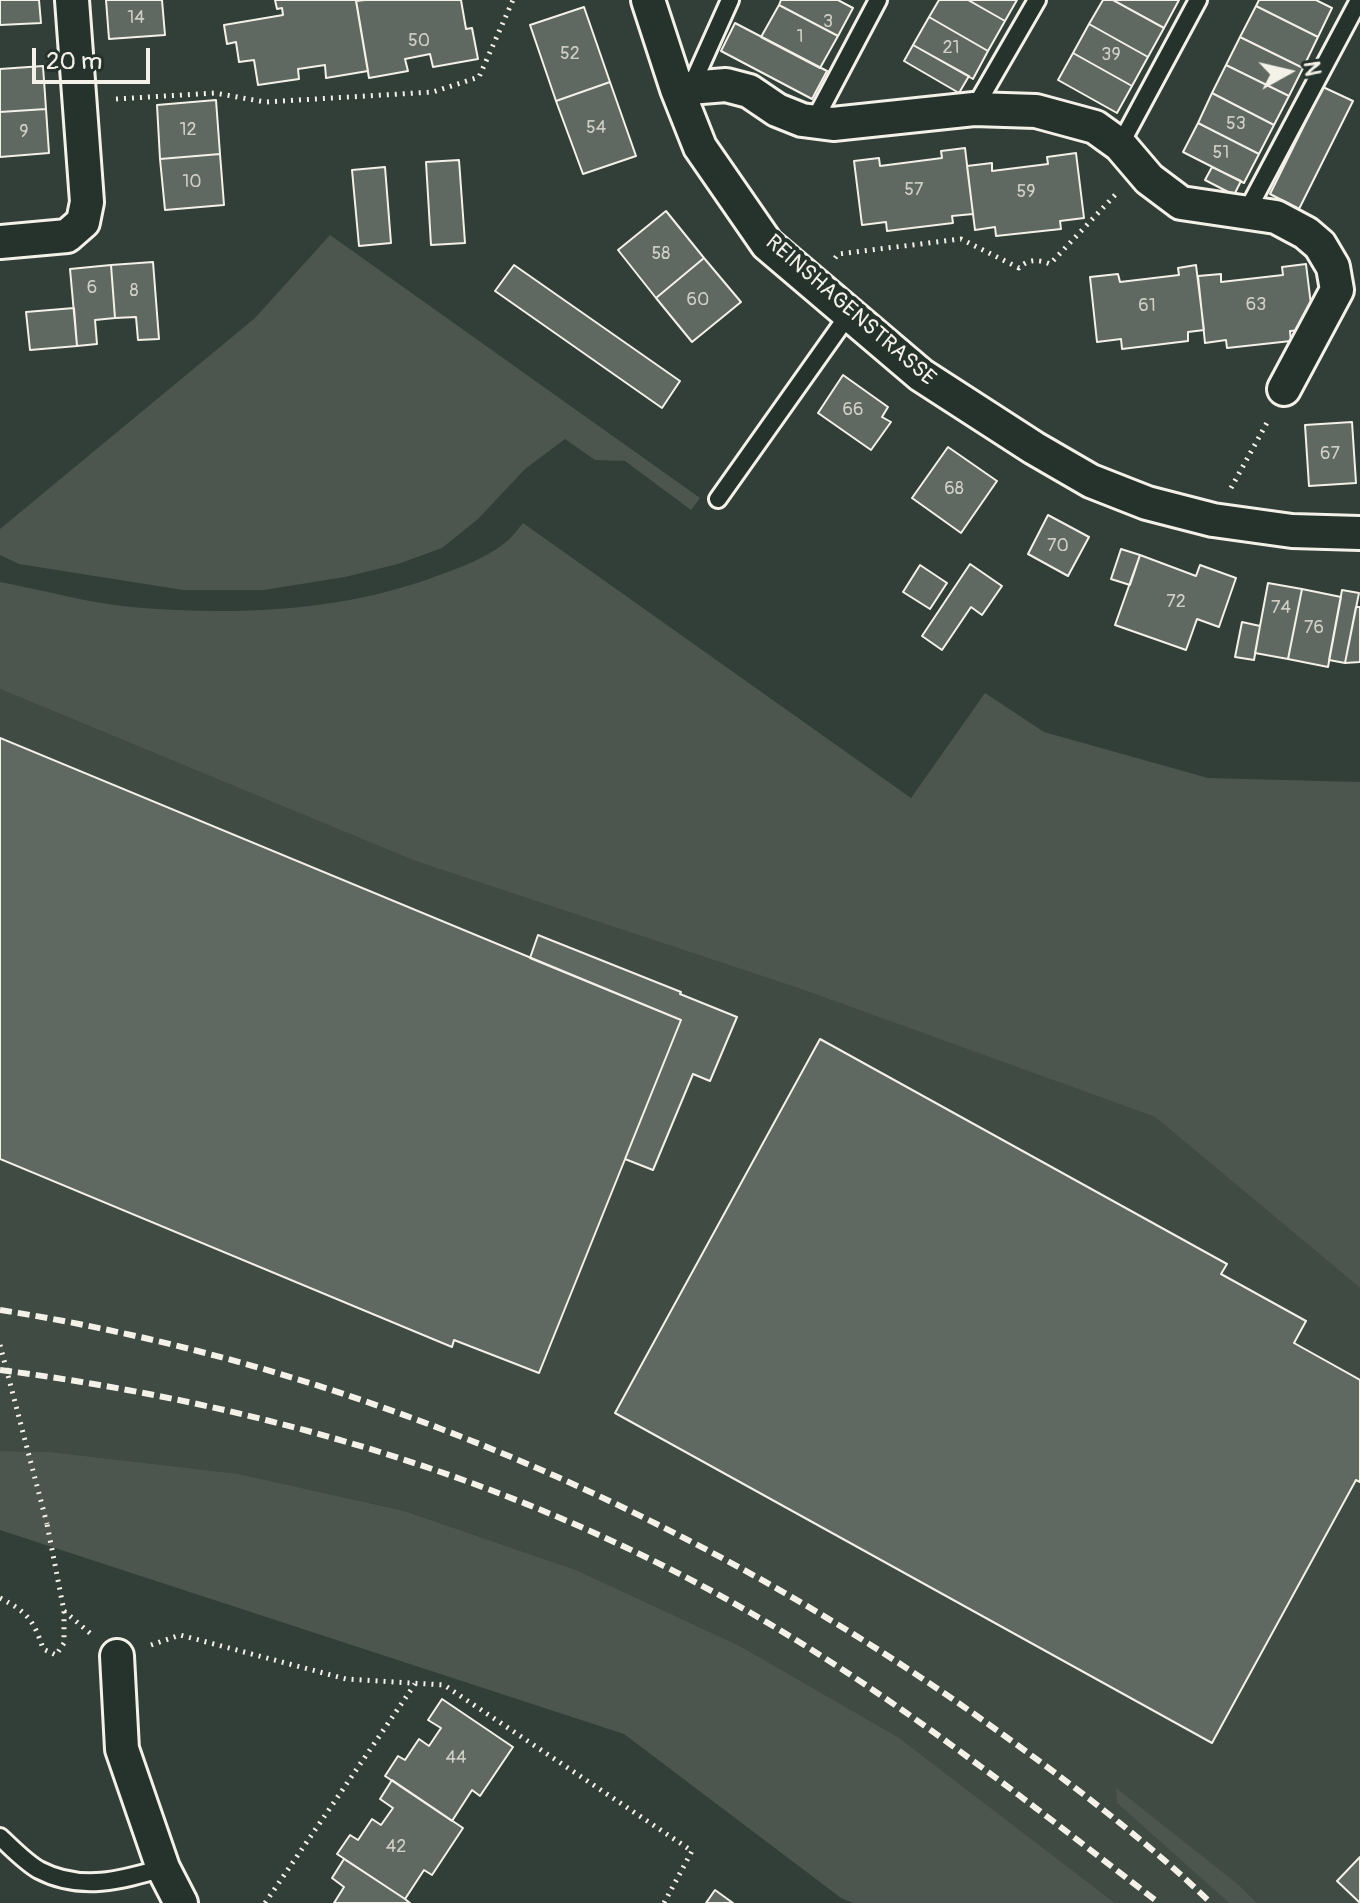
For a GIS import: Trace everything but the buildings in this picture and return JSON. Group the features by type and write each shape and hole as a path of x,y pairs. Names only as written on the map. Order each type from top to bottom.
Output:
{"street":[{"path":"0,242 67,236 83,222 87,202 72,0"},
{"name":"REINSHAGENSTRASSE","path":"648,0 684,88 700,147 767,244 921,375 1091,481 1147,503 1213,520 1292,531 1360,533"},
{"path":"684,88 726,85 749,91 777,110 802,120 833,124 974,109 1036,111 1095,127 1130,156 1149,179 1181,203 1276,217 1306,233 1320,245 1333,267 1337,290 1284,389"},
{"path":"117,1656 122,1749 163,1868 181,1903"}],"lane":[{"path":"684,88 730,0"},
{"path":"814,121 878,0"},
{"path":"974,109 1037,0"},
{"path":"1130,156 1198,0"},
{"path":"1247,211 1357,4"},
{"path":"718,499 849,314"},
{"path":"0,1837 39,1870 76,1883 113,1882 163,1868"}],"path":[{"path":"80,101 215,93 265,102 433,92 479,77 513,0"},
{"path":"838,254 961,239 1019,268 1033,260 1050,264 1130,156"},
{"path":"1213,520 1284,389"},
{"path":"0,1345 47,1524 64,1611 64,1643 56,1655 43,1649 35,1624 19,1608 0,1598"},
{"path":"117,1656 180,1635 346,1679 444,1685 692,1851 664,1903"},
{"path":"265,1903 416,1683"}],"shaded area":[{"path":"330,235 700,498 691,510 625,461 595,460 565,439 525,469 478,519 442,548 398,564 345,577 264,590 183,590 19,564 0,555 0,529 255,318"},
{"path":"523,523 911,798 985,693 1044,732 1208,778 1360,782 1360,1288 1155,1117 801,989 415,861 0,689 0,582 82,599 170,610 250,611 328,604 405,587 473,562 508,540"},
{"path":"0,689 415,861 801,989 1155,1117 1360,1288 1360,1903 1257,1903 1240,1886 1117,1803 1229,1903 1115,1903 898,1737 738,1645 576,1570 406,1511 239,1474 51,1452 0,1451"},
{"path":"0,1451 51,1452 239,1474 405,1511 576,1570 738,1645 898,1737 1115,1903 853,1903 841,1898 624,1734 0,1530"},
{"path":"1116,1788 1240,1886 1257,1903 1229,1903 1117,1803"}],"railway":[{"path":"0,1310 135,1336 269,1371 401,1414 530,1465 655,1523 778,1589 896,1661 1087,1797 1211,1903"},
{"path":"0,1370 196,1404 292,1427 388,1454 573,1524 663,1566 805,1645 960,1751 1159,1903"}]}
